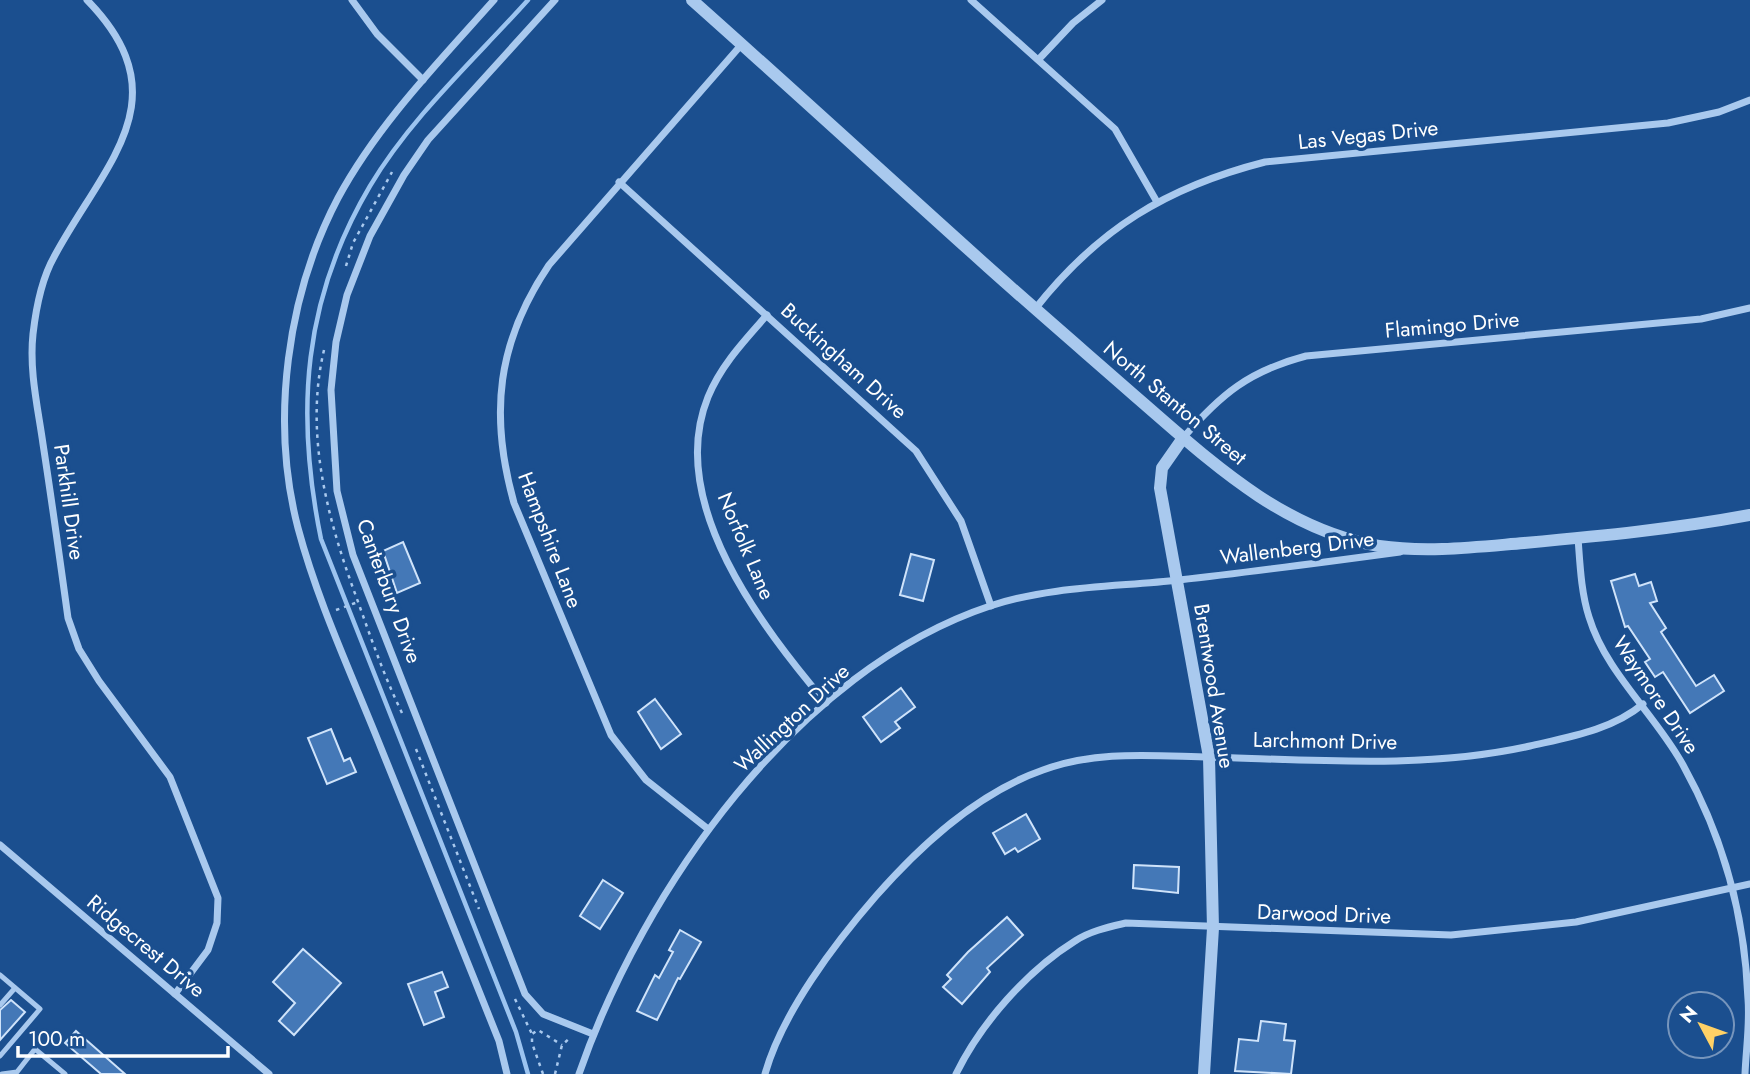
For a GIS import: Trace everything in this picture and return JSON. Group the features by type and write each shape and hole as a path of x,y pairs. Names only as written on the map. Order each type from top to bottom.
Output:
{"street":[{"name":"Parkhill Drive","path":"87,0 108,21 128,64 134,90 129,124 117,155 52,259 39,298 32,365 68,618 79,649 99,681 170,777 218,898 217,923 208,950 175,994"},
{"path":"352,0 377,34 423,80"},
{"path":"494,0 423,80 363,158 319,240 303,287 292,336 286,414 288,478 313,577 499,1041 506,1074"},
{"name":"Canterbury Drive","path":"555,0 429,140 385,205 347,295 336,342 331,390 337,491 353,555 525,994 543,1014 593,1034"},
{"name":"North Stanton Street","path":"692,0 1035,309 1183,438 1250,491 1305,522 1378,546 1421,550 1692,526 1750,515"},
{"path":"971,0 1115,129 1157,202"},
{"path":"1039,59 1073,23 1102,0"},
{"name":"Hampshire Lane","path":"708,829 646,780 611,735 514,503 500,442 502,378 511,340 526,299 549,265 742,44"},
{"name":"Las Vegas Drive","path":"1035,309 1091,246 1124,221 1215,174 1265,162 1668,123 1719,111 1750,100"},
{"name":"Buckingham Drive","path":"619,183 916,451 961,521 991,606"},
{"name":"Flamingo Drive","path":"1183,438 1210,407 1238,382 1281,362 1306,356 1701,319 1750,308"},
{"name":"Norfolk Lane","path":"767,315 725,365 708,398 699,436 699,472 710,516 747,601 769,635 826,703"},
{"name":"Brentwood Avenue","path":"1183,438 1162,468 1160,478 1209,757 1213,928 1204,1074"},
{"name":"Waymore Drive","path":"1578,538 1585,600 1596,636 1613,667 1672,745 1700,799 1734,889 1748,999 1745,1074"},
{"name":"Wallenberg Drive","path":"1178,580 1421,550"},
{"name":"Wallington Drive","path":"579,1074 593,1034 653,910 708,829 779,749 826,703 915,639 991,606 1046,592 1178,580"},
{"name":"Larchmont Drive","path":"765,1074 805,991 854,923 892,878 925,847 993,793 1042,770 1079,760 1123,754 1444,760 1499,753 1559,740 1618,721 1643,704"},
{"name":"Ridgecrest Drive","path":"0,845 269,1074"},
{"name":"Darwood Drive","path":"956,1074 967,1053 1019,989 1076,940 1126,923 1451,935 1576,922 1750,884"}],"lane":[{"path":"0,975 40,1009 0,1056"},
{"path":"0,1005 15,988"},
{"path":"2,1072 17,1072 35,1049 65,1074"}],"path":[{"path":"342,276 353,243 394,169"},
{"path":"324,350 318,410 321,468 328,515 379,663 408,724"},
{"path":"336,610 358,602"},
{"path":"415,744 483,919"},
{"path":"515,998 532,1034 532,1042 543,1074"},
{"path":"532,1034 538,1030 562,1045"},
{"path":"555,1074 562,1045 571,1037"}],"building":[{"path":"403,542 420,583 397,593 383,551"},
{"path":"911,554 934,560 923,601 900,595"},
{"path":"1635,574 1639,586 1651,582 1657,601 1650,603 1666,628 1661,632 1696,686 1714,675 1724,691 1690,713 1663,672 1655,677 1645,662 1650,659 1628,626 1625,627 1611,581"},
{"path":"901,688 915,707 895,722 900,728 881,742 863,717"},
{"path":"655,699 681,734 661,749 638,712"},
{"path":"331,729 344,761 350,758 356,772 327,784 308,738"},
{"path":"1026,814 1040,839 1018,852 1015,848 1005,854 993,833"},
{"path":"1134,865 1179,867 1178,893 1133,888"},
{"path":"603,880 623,893 600,929 580,916"},
{"path":"1007,917 1023,935 987,968 990,972 962,1004 943,987 951,979 947,975"},
{"path":"680,930 701,942 680,979 678,978 657,1020 637,1011 655,975 659,978 673,952 669,950"},
{"path":"303,949 341,983 294,1035 279,1021 295,1003 273,982"},
{"path":"442,972 448,987 435,992 444,1017 424,1025 408,984"},
{"path":"11,1000 25,1012 0,1040 0,1010"},
{"path":"1261,1021 1286,1024 1284,1040 1295,1041 1291,1074 1235,1071 1239,1039 1258,1041"},
{"path":"76,1031 125,1074 101,1074 65,1043"}],"waterway":[{"path":"528,0 424,112 370,186 330,271 318,314 307,401 308,446 321,539 516,1032 528,1074"}]}
